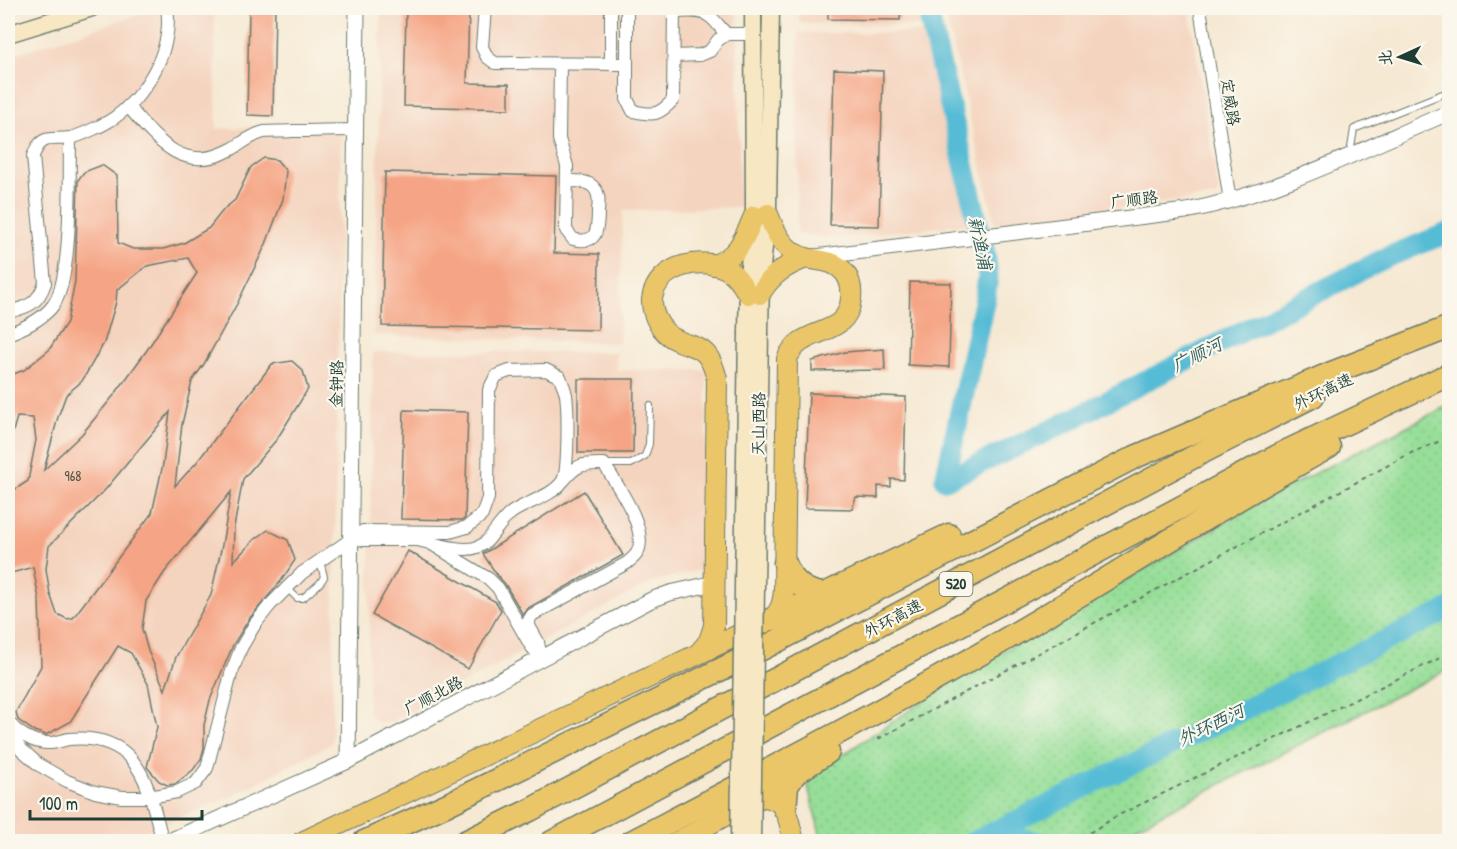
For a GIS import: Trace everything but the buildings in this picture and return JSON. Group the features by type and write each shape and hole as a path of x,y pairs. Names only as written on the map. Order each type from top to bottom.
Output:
{"highway":[{"path":"364,842 448,804 744,658 1135,457 1329,374 1449,329"},
{"name":"外环高速","path":"465,842 551,799 1199,454 1449,329"},
{"name":"S20","path":"552,842 1287,451 1449,374"},
{"path":"631,842 1018,633 1256,487 1449,381"},
{"path":"772,619 962,529 1052,498"},
{"path":"785,563 790,576 802,588 813,593 825,594"},
{"path":"759,797 795,775 925,684"},
{"path":"785,809 787,786 795,775"}],"main road":[{"path":"8,34 92,8"},
{"name":"天山西路","path":"753,8 761,215"},
{"name":"天山西路","path":"739,842 754,294 761,215 771,8"},
{"path":"302,842 699,653 721,633 772,619 783,604 788,359 793,348 802,339 830,329 841,322 849,309 851,298 850,286 843,271 830,262 807,258 792,251 761,215 743,242 726,260 713,265 684,266 669,271 656,286 652,305 655,316 664,330 677,340 705,352 716,375 715,583 721,633"},
{"path":"713,265 734,274 754,294 781,270 807,258"},
{"name":"天山西路","path":"752,842 753,333"},
{"path":"677,842 759,797 768,796 778,801 785,809 794,842"},
{"path":"713,842 723,822 734,810"}],"street":[{"path":"70,138 67,258 62,280 54,304 38,319 14,332 11,311 31,304 40,296 45,283 33,156 38,144 48,138 70,138 102,125 128,106 148,82 163,49 168,18 167,8"},
{"name":"金钟路","path":"348,761 357,8"},
{"path":"485,8 482,47 487,57 495,63 627,64"},
{"path":"611,8 611,64"},
{"path":"627,8 627,99 633,111 648,114 662,112 673,100 674,10 700,12 710,16 727,34"},
{"name":"定威路","path":"1200,8 1230,201"},
{"path":"674,56 700,55 710,51 718,40 727,34 753,34"},
{"path":"560,64 559,139 567,166 566,230 573,239 583,242 593,237 598,229 599,195 593,186 584,182 567,181"},
{"path":"128,106 156,139 173,152 189,158 211,156 231,149 247,138 265,132 357,130"},
{"name":"广顺路","path":"807,258 1186,211 1230,201 1283,183 1449,112"},
{"path":"44,258 67,258"},
{"path":"8,734 39,765 67,781 95,792 122,797 149,797 177,792 196,783 207,768 231,674 241,648 255,624 302,573 363,531 450,532 467,527 482,515 488,498 489,390 496,376 509,370 546,370 560,377 566,393 567,468 563,481"},
{"path":"352,537 363,540 417,540 460,549 474,549 485,543 506,517 554,489 573,469 584,464 604,464 637,522 641,538 637,554 627,563 532,615 529,626 538,642 541,658"},
{"path":"430,543 498,588 531,646 541,658"},
{"name":"广顺北路","path":"165,842 348,761 651,600 670,593 715,583"},
{"path":"8,721 11,726 27,737 46,744 68,739 91,739 120,748 133,761 144,779 165,842"},
{"path":"39,765 46,744"}],"lane":[{"path":"1350,154 1354,129 1449,91"},
{"path":"604,464 631,464 645,456 650,444 650,406"},
{"path":"286,588 297,598 303,598 324,577 320,561"}],"path":[{"path":"878,739 1411,453 1449,437"},
{"path":"1074,842 1117,816 1449,653"}],"shaded area":[{"path":"160,8 214,8 217,129 266,126 341,132 332,743 232,796 127,839 85,842 8,840 8,56"},
{"path":"381,8 737,8 740,207 623,211 619,343 374,335"},
{"path":"799,8 919,8 923,26 799,23"},
{"path":"944,8 1189,8 1219,196 995,224"},
{"path":"798,33 923,33 969,224 835,238 797,234"},
{"path":"373,352 616,352 616,370 707,370 705,569 666,578 645,586 389,723 377,722 368,714"}],"green space":[{"path":"1449,405 1449,669 1108,841 822,841 808,787 815,773 969,671 1274,494"}],"waterway":[{"name":"新渔浦","path":"927,8 985,254 988,277 945,480"},
{"name":"广顺河","path":"945,480 1051,430 1385,258 1450,232"},
{"name":"外环西河","path":"973,842 1450,609"},
{"path":"999,829 1060,842"}]}
